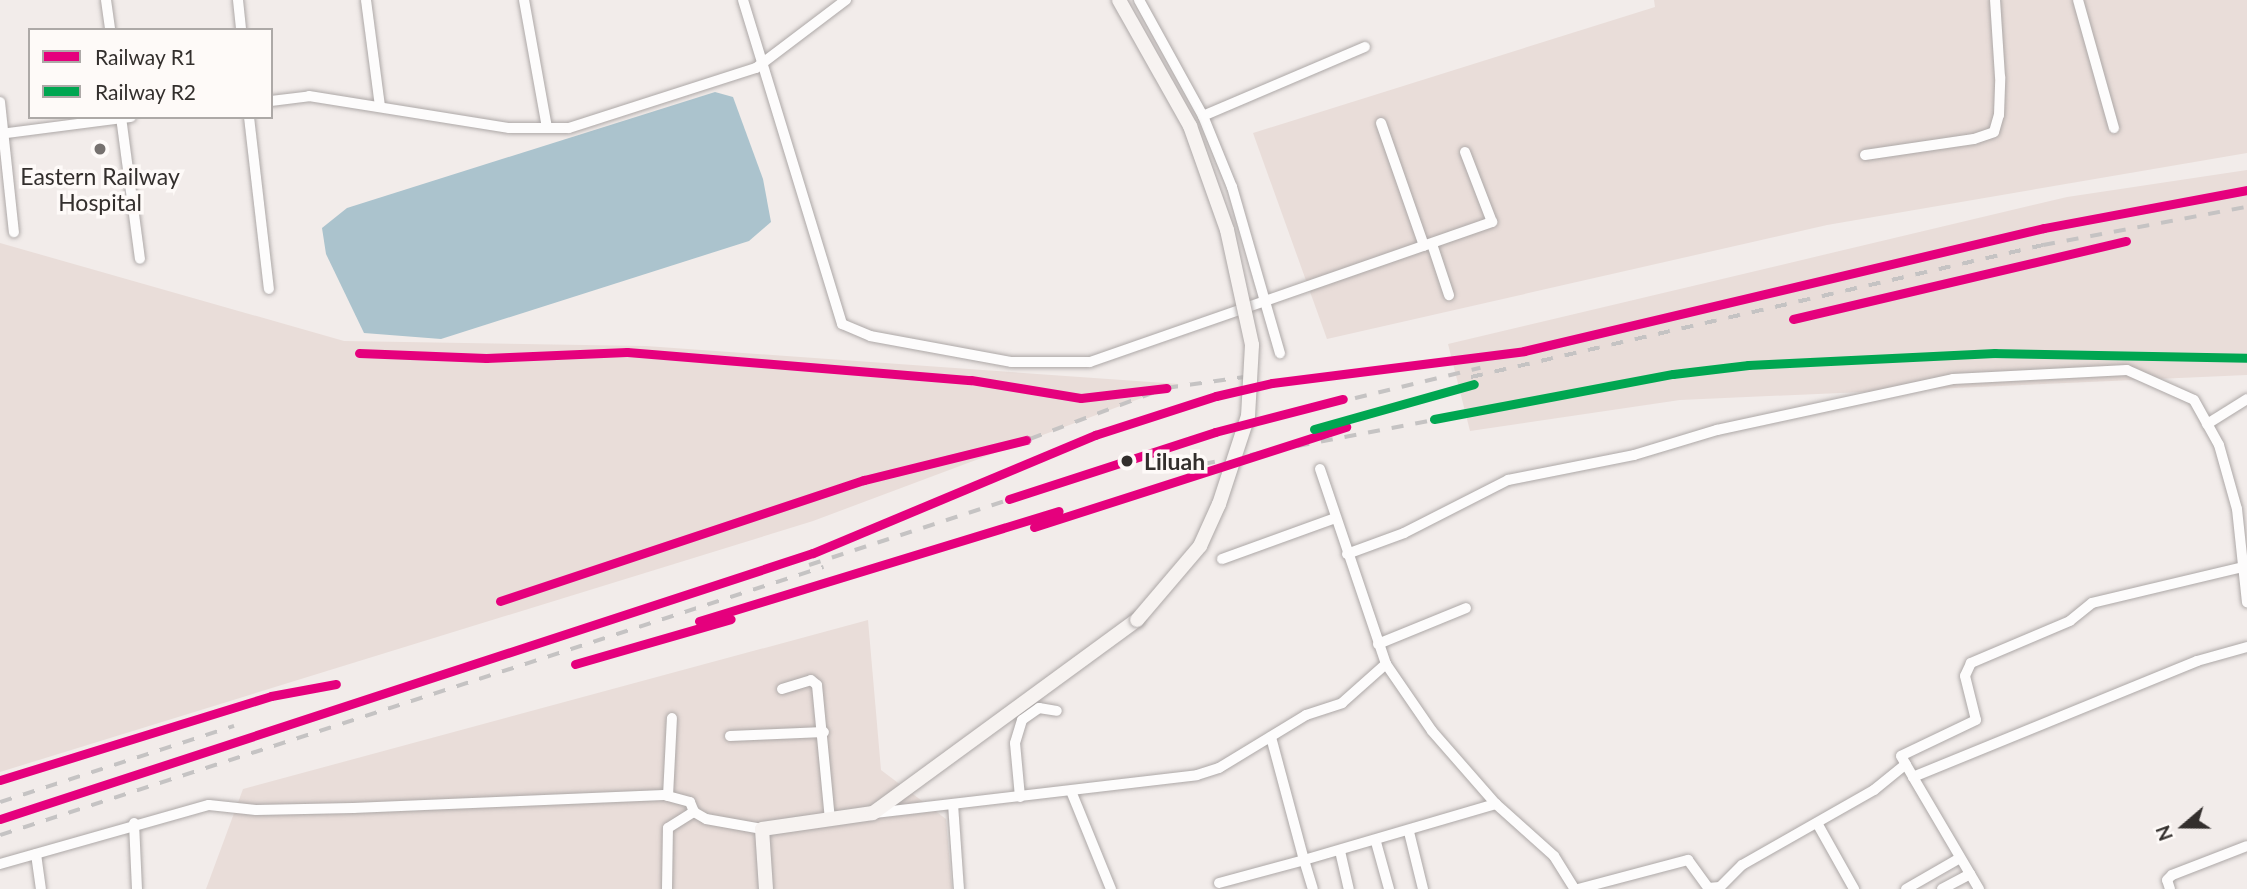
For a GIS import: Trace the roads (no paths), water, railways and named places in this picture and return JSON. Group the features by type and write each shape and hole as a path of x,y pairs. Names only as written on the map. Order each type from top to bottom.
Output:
{"street":[{"path":"106,0 110,28"},
{"path":"238,0 241,28"},
{"path":"366,0 380,106"},
{"path":"524,0 547,128"},
{"path":"743,0 842,324 870,336 1011,362 1090,362 1264,304 1492,222 1465,152"},
{"path":"273,101 309,96 509,128 569,128 762,63 846,0"},
{"path":"873,813 1138,620 1200,547 1248,416 1252,345 1227,230 1190,126 1119,0"},
{"path":"1139,0 1203,116 1232,187 1280,353"},
{"path":"1865,155 1974,139 1994,132 2000,115 1995,0"},
{"path":"2078,0 2114,128"},
{"path":"1203,116 1365,47"},
{"path":"0,102 14,232"},
{"path":"2,134 116,119"},
{"path":"124,119 140,259"},
{"path":"249,119 269,289"},
{"path":"1381,123 1449,295"},
{"path":"1347,554 1404,533 1508,480 1634,455 1717,430 1953,379 2127,370 2194,400 2219,445 2237,509 2247,602"},
{"path":"2207,424 2247,399"},
{"path":"1320,469 1386,664 1432,731 1496,804 1554,856 1577,889 1688,860 1708,888 1720,887 1742,865 1874,790 1906,764"},
{"path":"1222,559 1335,518"},
{"path":"1979,889 1901,757 1976,720 1965,676 1970,663 2070,621 2092,603 2243,567"},
{"path":"1378,644 1466,608"},
{"path":"1913,777 2197,662 2247,647"},
{"path":"0,864 134,823 209,805 256,810 668,796 690,803 694,812 706,819 762,829 873,813 1197,775 1219,768 1307,715 1342,703 1386,664"},
{"path":"782,689 816,682 824,732 830,819"},
{"path":"1020,797 1015,743 1022,720 1039,708 1058,711"},
{"path":"668,796 672,718"},
{"path":"730,736 824,732"},
{"path":"1271,737 1313,889"},
{"path":"1071,791 1111,889"},
{"path":"953,804 959,889"},
{"path":"1219,883 1376,842 1496,804"},
{"path":"667,889 668,828 694,812"},
{"path":"1817,822 1854,889"},
{"path":"134,823 137,889"},
{"path":"762,829 766,889"},
{"path":"1409,832 1423,889"},
{"path":"1376,842 1389,889"},
{"path":"2170,889 2167,880 2172,875 2247,846"},
{"path":"1340,851 1349,889"},
{"path":"36,854 41,889"},
{"path":"1906,889 1960,858"},
{"path":"1942,889 1970,874"}],"water":[{"path":"715,92 733,97 763,179 771,222 749,241 441,339 364,333 326,254 322,228 347,208"}],"railway":[{"path":"0,819 813,553 1095,435 1216,396 1272,383 1524,351 2044,228 2247,190"},
{"path":"1471,377 2043,245 2247,207"},
{"path":"359,353 486,358 627,352 971,380 1081,398 1166,388"},
{"path":"1203,464 1673,374 1748,365 1995,353 2247,358"},
{"path":"809,565 1215,432 1480,368"},
{"path":"500,601 864,480 1030,439 1166,388 1244,377"},
{"path":"0,835 823,567"},
{"path":"0,780 271,696 336,684"},
{"path":"0,802 234,726"}],"rail line":[{"name":"R1","path":"0,819 813,553 1095,435 1216,396 1272,383 1524,351 2044,228 2247,190"},
{"name":"R1","path":"1793,319 2126,241"},
{"name":"R1","path":"359,353 486,358 627,352 971,380 1081,398 1166,388"},
{"name":"R2","path":"1434,419 1673,374 1748,365 1995,353 2247,358"},
{"name":"R2","path":"1314,429 1474,384"},
{"name":"R1","path":"1009,499 1215,432 1343,399"},
{"name":"R1","path":"1034,527 1346,427"},
{"name":"R1","path":"500,601 864,480 1026,440"},
{"name":"R1","path":"699,621 1059,511"},
{"name":"R1","path":"575,664 731,619"},
{"name":"R1","path":"0,780 271,696 336,684"}],"place":[{"name":"Eastern Railway Hospital","path":"100,149"},
{"name":"Liluah","path":"1127,461"}]}
